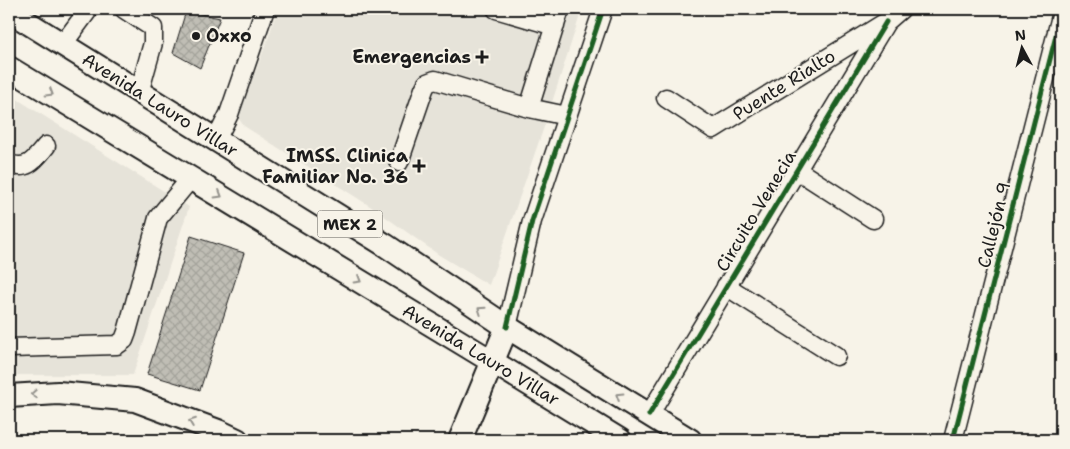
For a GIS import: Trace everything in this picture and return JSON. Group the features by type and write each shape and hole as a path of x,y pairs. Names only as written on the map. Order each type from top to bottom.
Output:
{"main road":[{"name":"Avenida Lauro Villar","path":"9,11 385,245 507,327 690,440"},
{"name":"Avenida Lauro Villar","path":"9,68 620,440"},
{"path":"460,440 507,327"},
{"path":"9,396 58,392 135,400 237,440"}],"street":[{"path":"64,44 89,9"},
{"path":"124,9 153,28 153,43 139,93"},
{"path":"216,140 229,114 265,9"},
{"path":"496,9 557,17 529,108"},
{"path":"507,327 532,221 603,9"},
{"name":"Puente Rialto","path":"666,98 713,129 886,22 901,9"},
{"name":"Callejón 9","path":"953,440 1061,16"},
{"name":"Circuito Venecia","path":"649,415 886,22"},
{"path":"399,162 424,89 427,83 435,80 529,108 568,116"},
{"path":"9,164 22,166 33,162 46,146"},
{"path":"797,170 873,218"},
{"path":"9,348 118,345 124,340 158,218 191,178"},
{"path":"726,286 836,356"}],"shaded area":[{"name":"IMSS. Clinica Familiar No. 36","path":"277,9 582,9 545,124 489,285 439,255 373,208 244,126 238,118"},
{"path":"9,94 189,207 133,375 19,375 9,377"}],"building":[{"name":"Oxxo","path":"186,11 220,18 200,68 173,53"},
{"path":"191,236 244,253 200,390 147,374"}],"cycle path":[{"path":"507,327 532,221 603,9"},
{"path":"953,440 1061,16"},
{"path":"649,415 886,22"}],"place":[{"name":"Oxxo","path":"196,36"},
{"name":"Emergencias","path":"482,57"},
{"name":"IMSS. Clinica Familiar No. 36","path":"419,166"}]}
